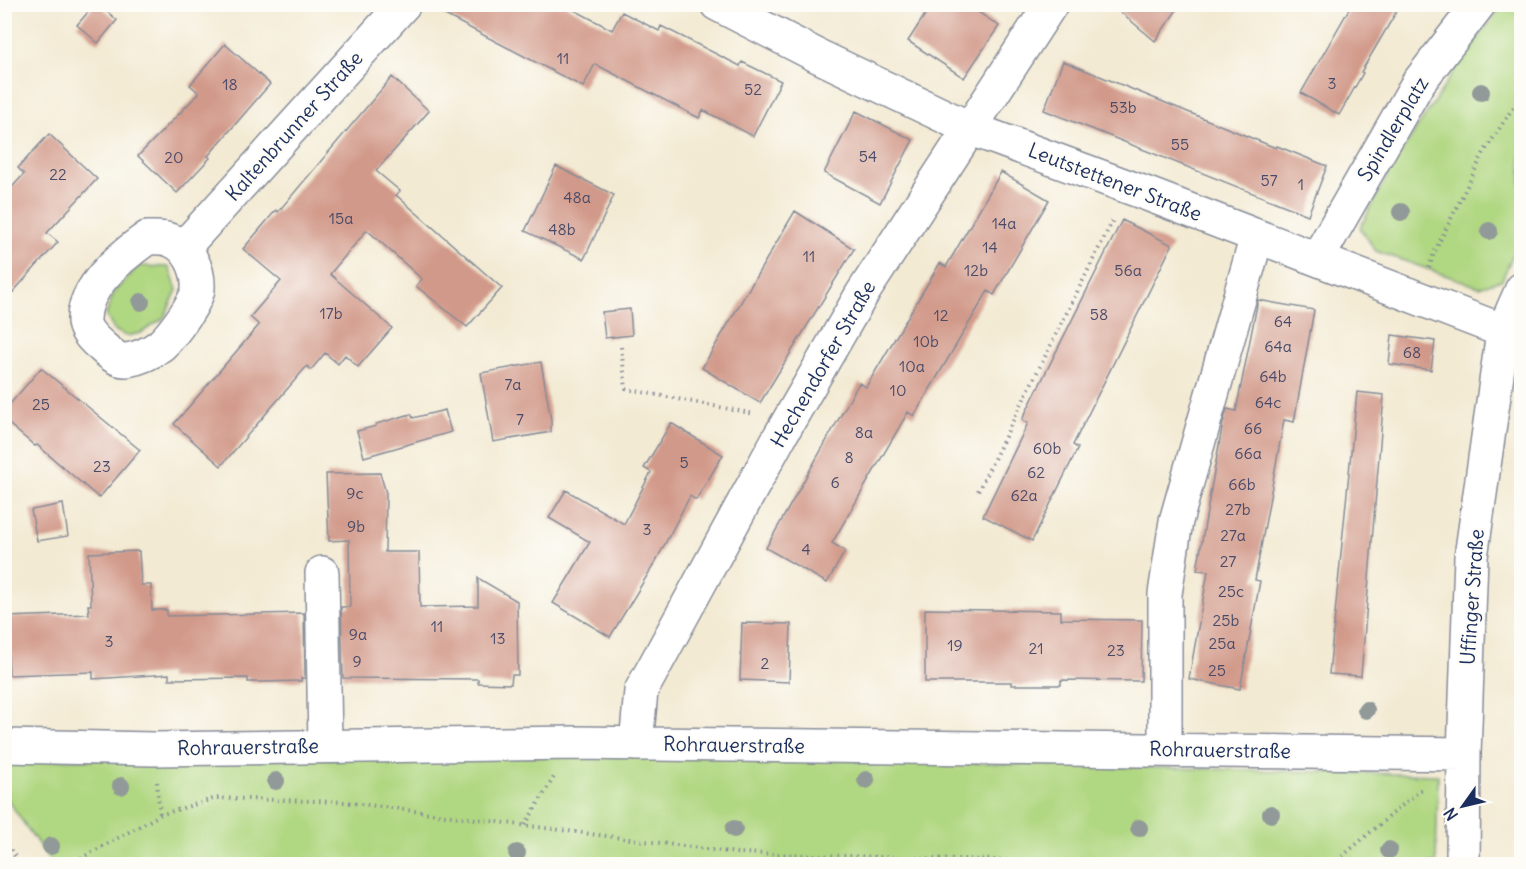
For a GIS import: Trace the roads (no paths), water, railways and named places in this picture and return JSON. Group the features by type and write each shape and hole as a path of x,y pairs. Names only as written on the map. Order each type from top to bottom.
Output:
{"street":[{"name":"Kaltenbrunner Straße","path":"184,247 404,4"},
{"name":"Leutstettener Straße","path":"717,4 816,55 969,128 1129,187 1512,335"},
{"name":"Hechendorfer Straße","path":"636,744 641,691 790,420 862,294 1051,4"},
{"name":"Spindlerplatz","path":"1317,259 1418,83 1479,4"},
{"path":"1165,750 1165,594 1176,521 1257,236"},
{"path":"1512,335 1521,289"},
{"name":"Uffinger Straße","path":"1463,864 1464,754 1471,557 1512,335"},
{"path":"322,573 325,746"},
{"name":"Rohrauerstraße","path":"4,746 154,748 575,743 1464,754"}]}
